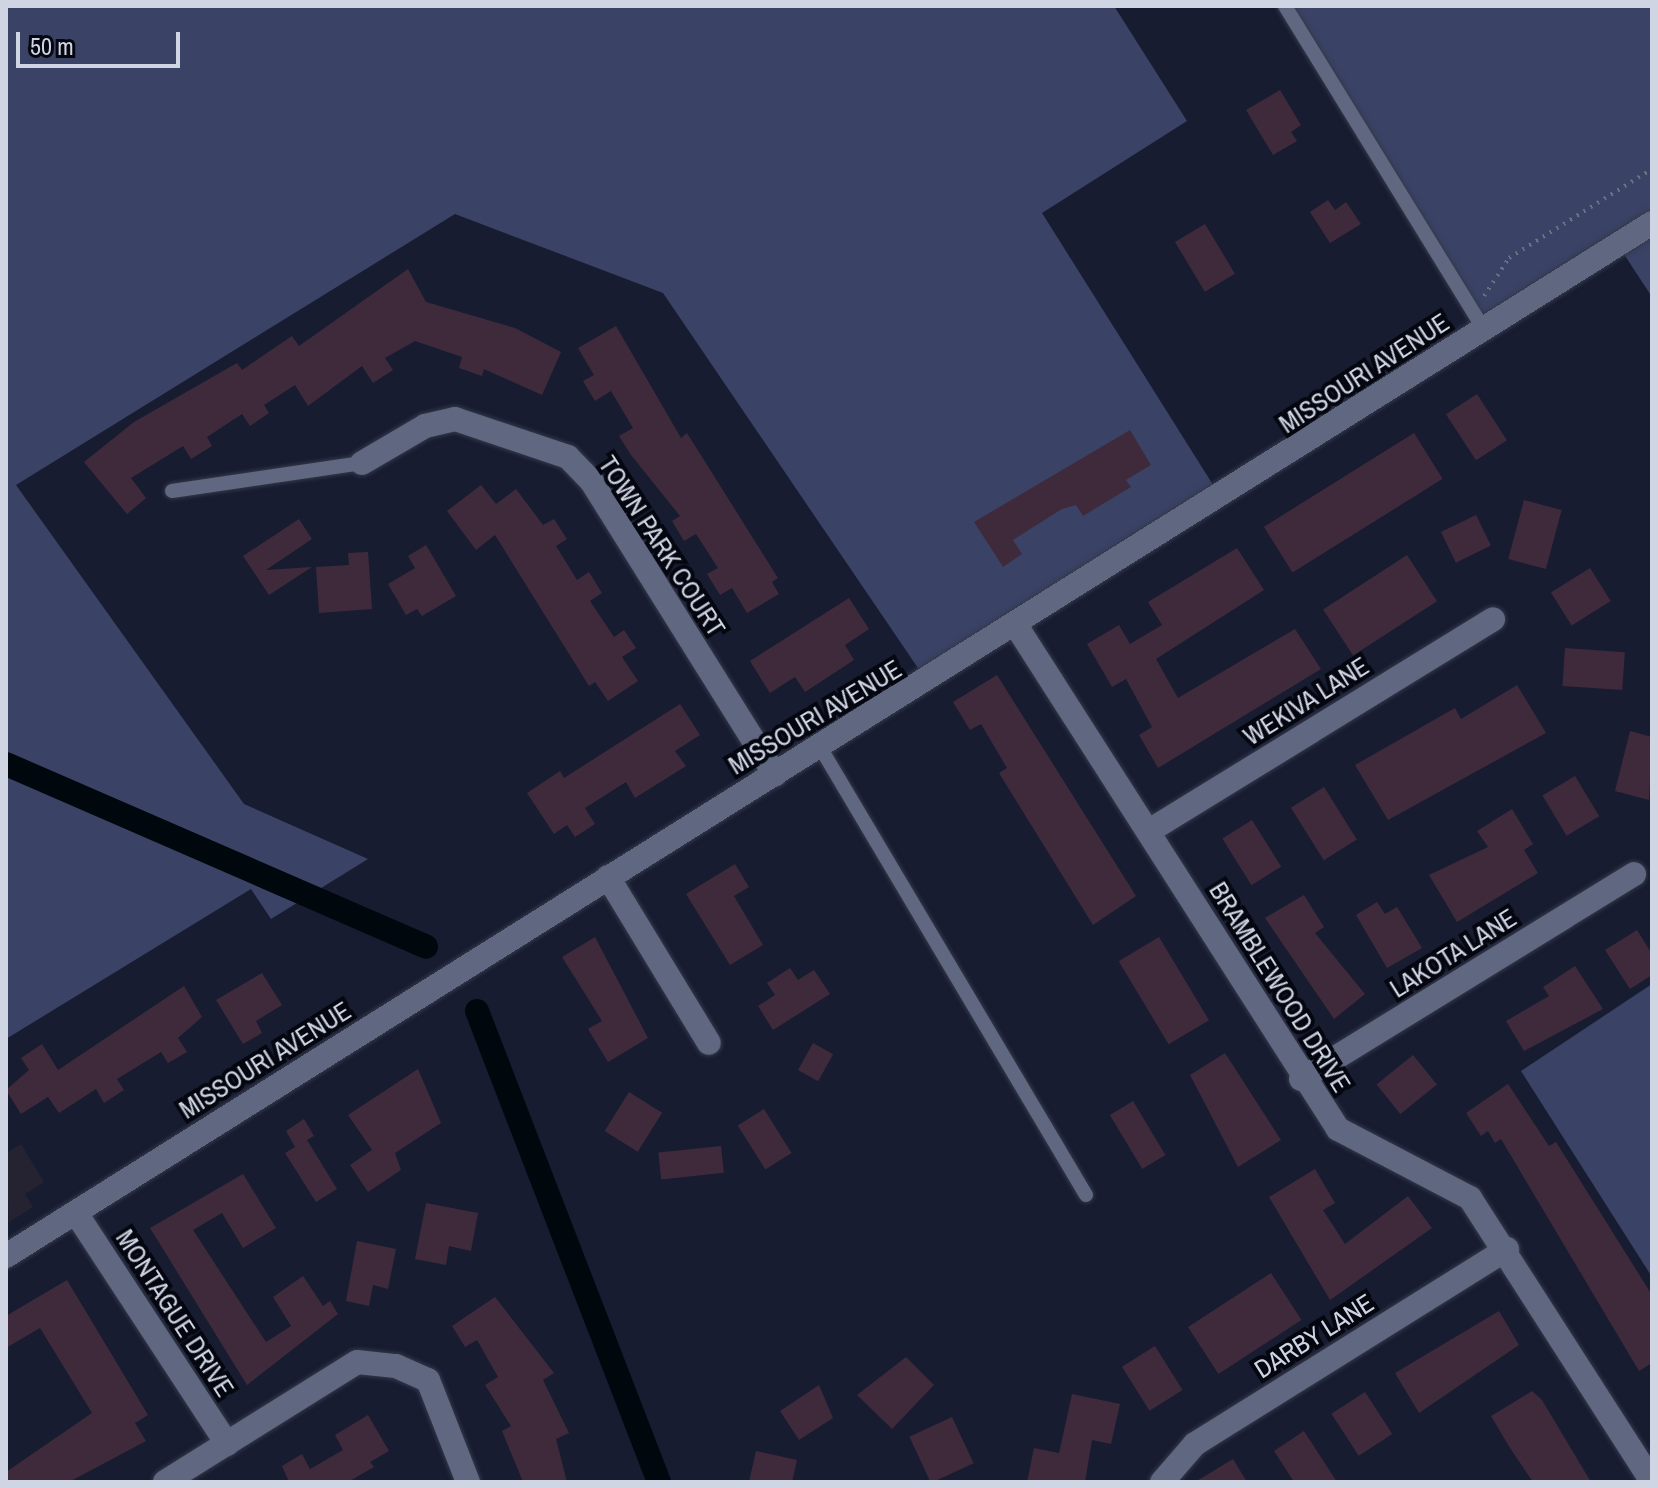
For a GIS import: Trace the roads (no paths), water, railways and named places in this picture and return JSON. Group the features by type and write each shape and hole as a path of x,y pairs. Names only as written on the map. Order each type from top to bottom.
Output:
{"street":[{"name":"MISSOURI AVENUE","path":"6,1256 608,877 1017,627 1479,320 1652,223"},
{"name":"TOWN PARK COURT","path":"362,463 425,426 455,419 568,457 592,482 775,775"},
{"name":"WEKIVA LANE","path":"1149,831 1493,619"},
{"name":"BRAMBLEWOOD DRIVE","path":"1017,627 1149,831 1301,1079 1338,1129 1470,1198 1507,1249 1652,1482"},
{"name":"LAKOTA LANE","path":"1301,1079 1634,874"},
{"path":"608,877 709,1043"},
{"name":"MONTAGUE DRIVE","path":"76,1213 227,1444"},
{"name":"DARBY LANE","path":"1162,1482 1195,1444 1507,1249"},
{"path":"165,1482 357,1362 396,1366 428,1380 468,1482"}],"lane":[{"path":"1285,6 1479,320"},
{"path":"172,491 362,463"},
{"path":"820,747 1086,1195"}],"waterway":[{"path":"6,764 426,947"},
{"path":"477,1011 659,1482"}]}
